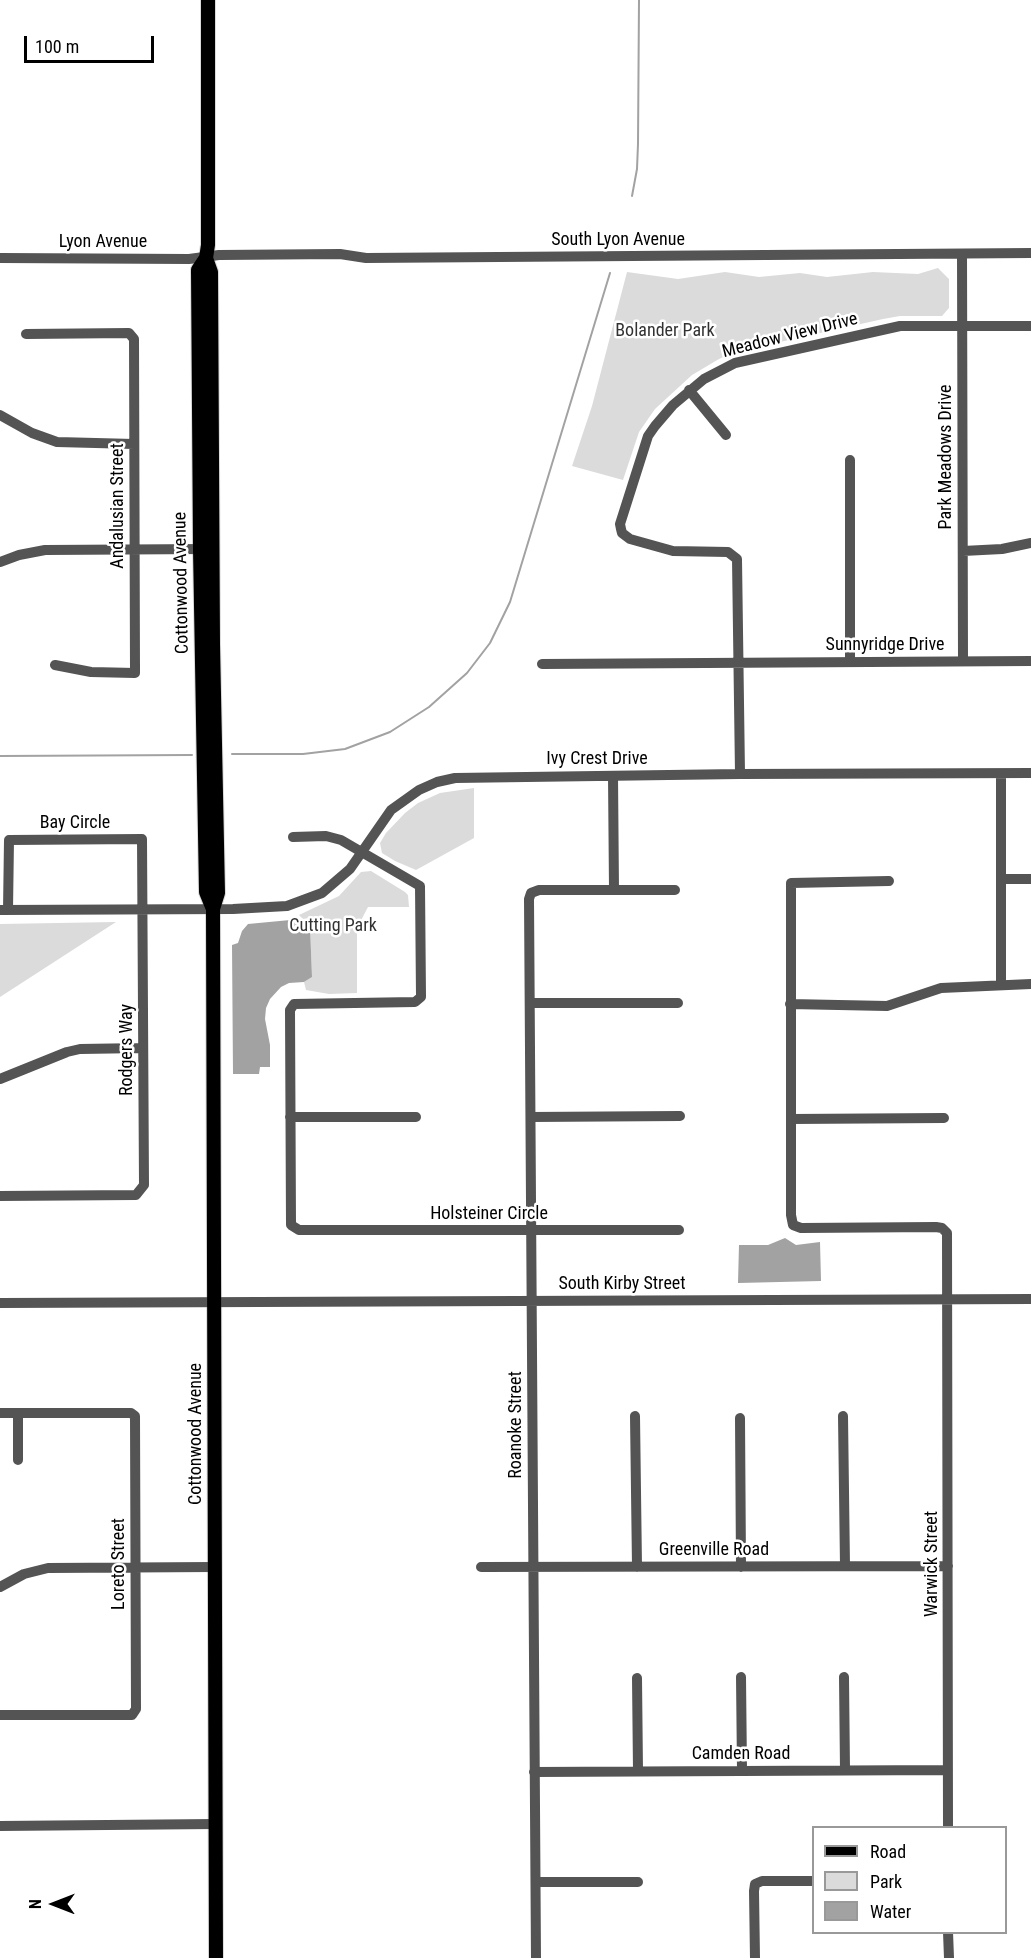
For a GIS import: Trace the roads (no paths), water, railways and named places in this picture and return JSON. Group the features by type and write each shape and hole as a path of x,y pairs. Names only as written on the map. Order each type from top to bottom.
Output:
{"main road":[{"name":"Cottonwood Avenue","path":"208,0 208,245 206,258 211,272 206,549 206,892 213,909 216,1958"}],"street":[{"name":"South Lyon Avenue","path":"206,258 219,255 318,254 340,254 366,258 1031,253"},
{"name":"Park Meadows Drive","path":"962,254 963,661"},
{"name":"Lyon Avenue","path":"0,258 206,258"},
{"name":"Meadow View Drive","path":"740,662 739,564 735,556 728,552 673,551 630,539 622,533 620,524 648,436 673,405 689,390 717,371 735,363 900,326 1031,326"},
{"name":"Andalusian Street","path":"26,334 129,333 134,339 135,673 91,672 55,665"},
{"path":"689,390 726,435"},
{"path":"0,415 32,433 57,442 134,444"},
{"path":"850,460 850,662"},
{"path":"963,551 1002,549 1031,543"},
{"path":"0,562 19,555 45,550 206,549"},
{"name":"Sunnyridge Drive","path":"542,664 1031,661"},
{"path":"740,662 740,774"},
{"name":"Ivy Crest Drive","path":"4,910 270,908 305,900 336,883 350,869 391,810 419,790 437,782 475,777 1031,773"},
{"path":"1001,774 1001,984"},
{"path":"613,776 614,890 675,890"},
{"path":"293,837 334,838 420,886 421,998 415,1002 294,1004 290,1010 290,1117 416,1117"},
{"name":"Bay Circle","path":"4,910 9,840 142,839 142,909"},
{"path":"1001,879 1031,879"},
{"path":"889,881 790,883 791,1119 944,1118"},
{"name":"Roanoke Street","path":"536,1958 531,893 539,890 614,890"},
{"name":"Rodgers Way","path":"0,1196 136,1195 144,1185 142,909"},
{"path":"790,1004 887,1006 941,988 1031,984"},
{"path":"530,1003 678,1003"},
{"path":"0,1079 80,1049 143,1048"},
{"path":"531,1117 680,1116"},
{"name":"Holsteiner Circle","path":"290,1117 291,1225 299,1230 679,1230"},
{"name":"Warwick Street","path":"791,1119 791,1215 793,1225 801,1228 942,1228 946,1233 948,1826"},
{"name":"South Kirby Street","path":"0,1303 1031,1299"},
{"path":"0,1413 18,1413 18,1460"},
{"name":"Loreto Street","path":"0,1715 132,1715 136,1709 135,1416 131,1413 18,1413"},
{"path":"635,1416 637,1567"},
{"path":"843,1416 845,1566"},
{"path":"740,1418 741,1566"},
{"name":"Greenville Road","path":"481,1567 948,1566"},
{"path":"0,1587 24,1574 48,1568 214,1567"},
{"path":"741,1677 742,1770"},
{"path":"844,1677 845,1770"},
{"path":"637,1678 638,1771"},
{"name":"Camden Road","path":"534,1772 948,1770"},
{"path":"0,1826 215,1824"},
{"path":"755,1958 755,1884 762,1881 812,1881"},
{"path":"536,1882 638,1882"},
{"path":"948,1934 949,1958"}],"water":[{"path":"301,919 310,926 312,977 304,982 289,983 281,987 270,999 265,1019 270,1045 270,1067 260,1067 259,1074 233,1074 232,945 238,943 242,931 248,924"},
{"path":"785,1238 796,1245 820,1242 821,1281 738,1283 739,1245 768,1245"}],"waterway":[{"path":"632,196 637,169 638,144 639,0"},
{"path":"232,754 303,754 345,749 390,732 429,707 467,673 490,643 510,602 610,273"},
{"path":"0,756 192,755"}],"park label":[{"name":"Bolander Park","path":"665,331"},
{"name":"Cutting Park","path":"333,926"}]}
